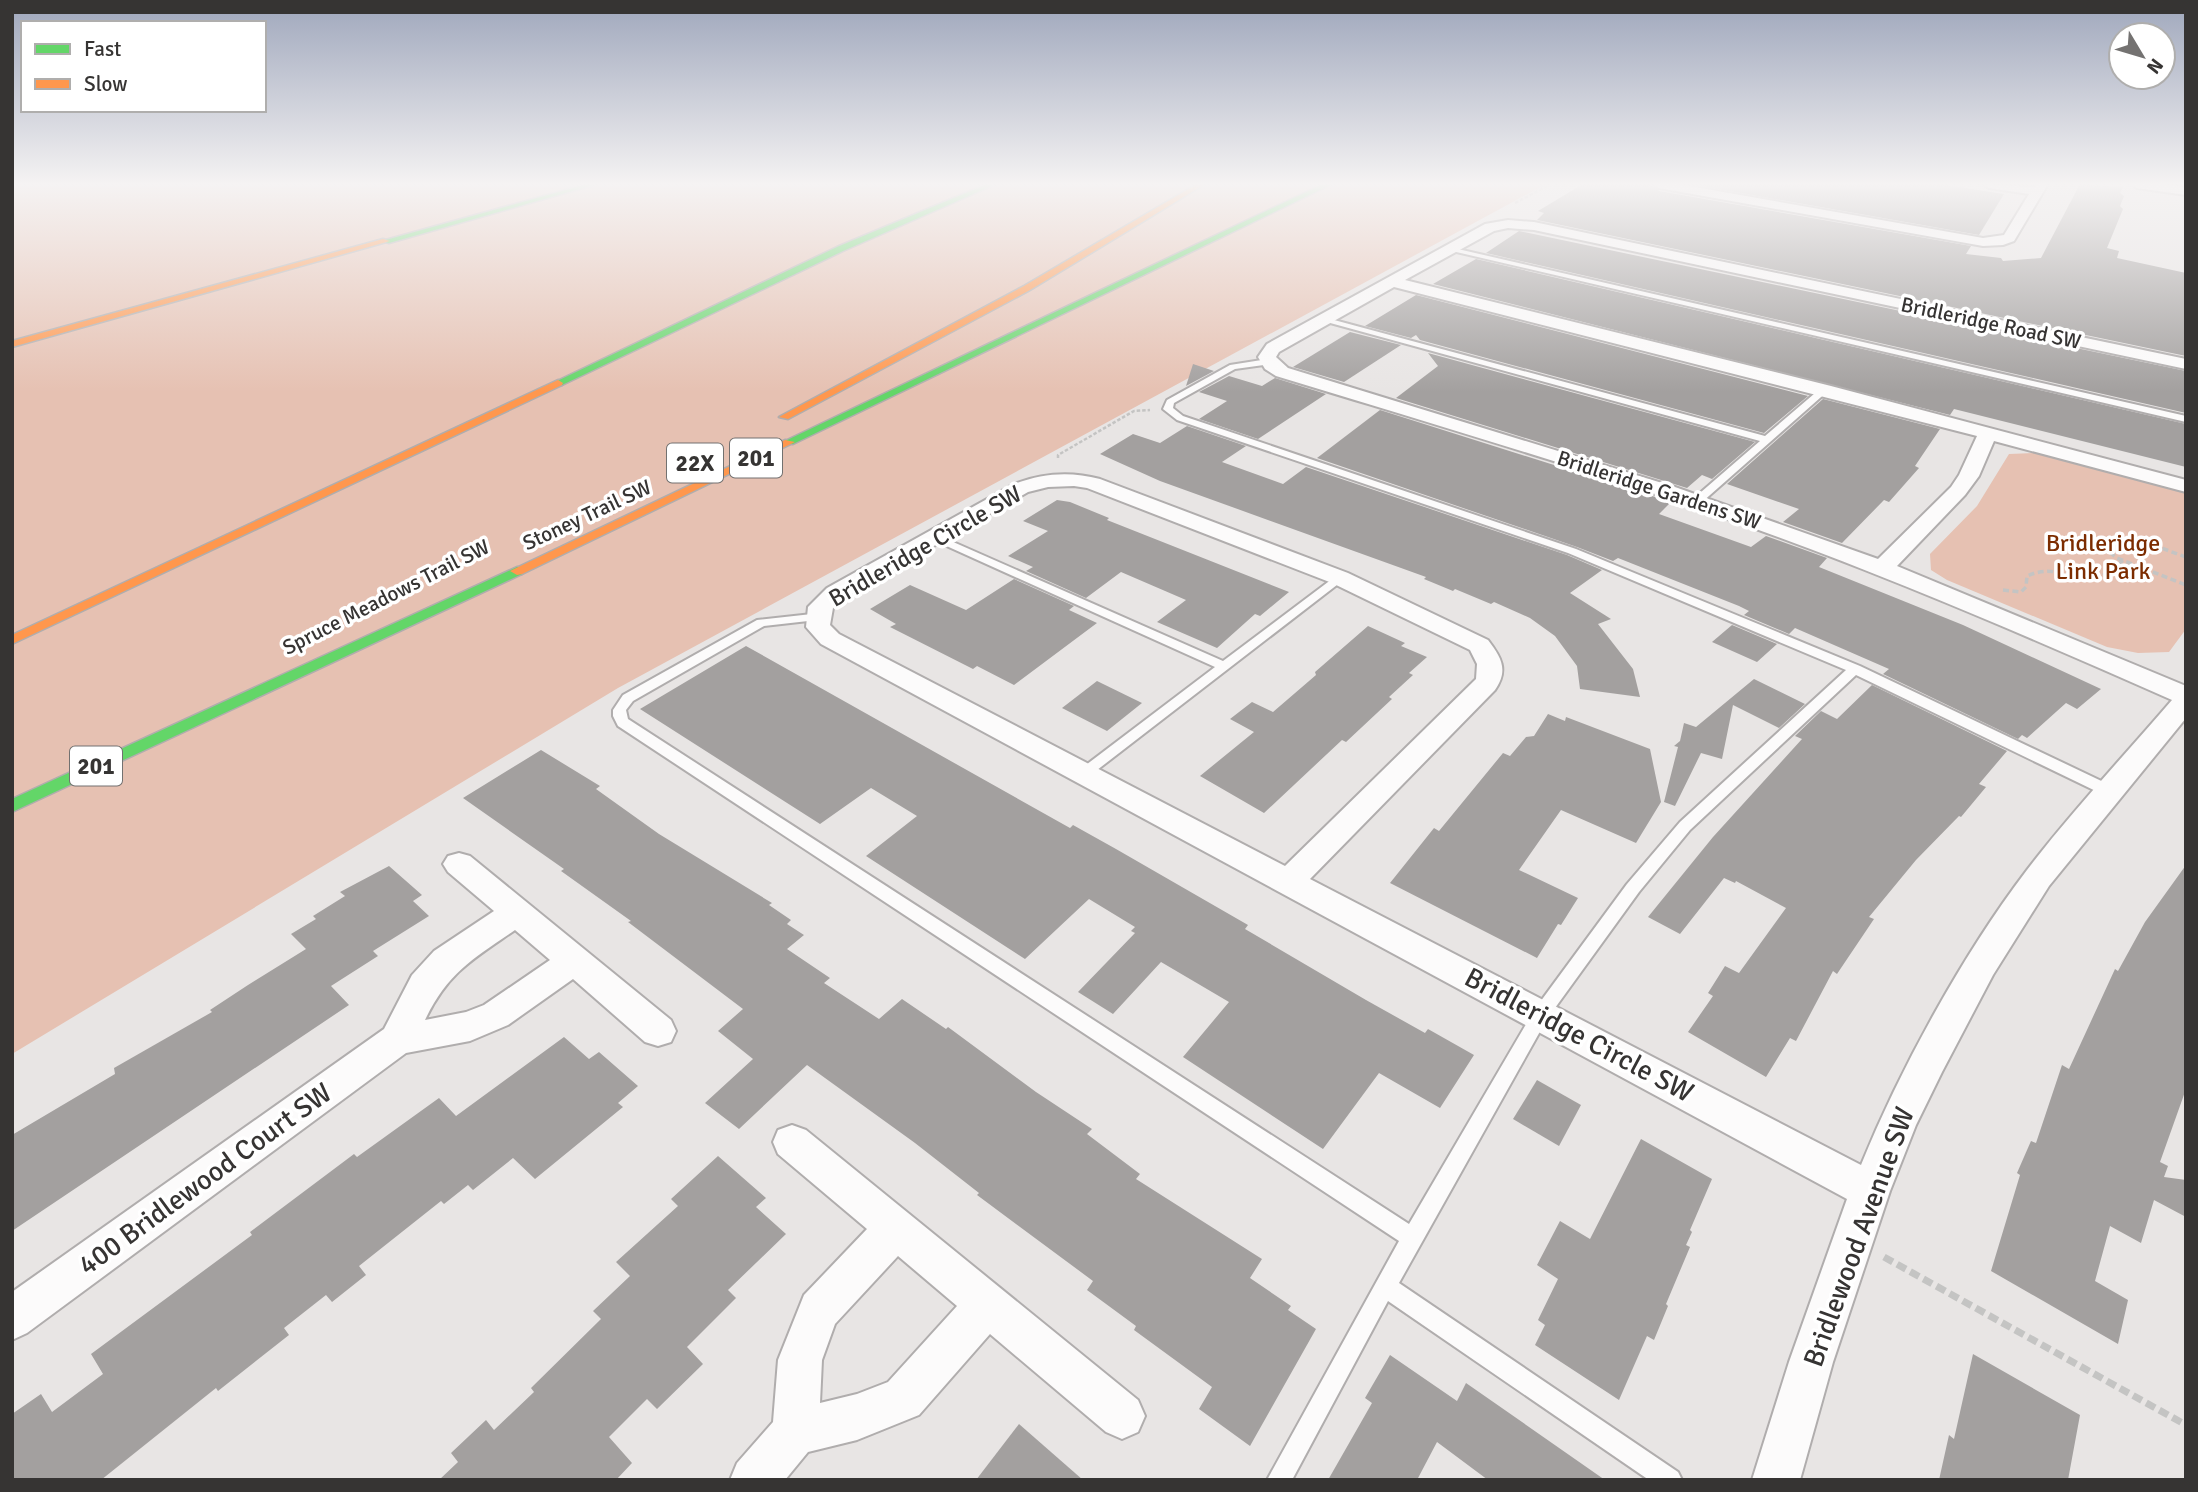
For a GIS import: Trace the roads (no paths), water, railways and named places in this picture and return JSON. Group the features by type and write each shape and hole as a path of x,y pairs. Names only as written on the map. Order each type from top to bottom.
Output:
{"main road":[{"path":"12,344 340,254"},
{"path":"489,416 618,343 793,254"},
{"path":"12,640 833,254"},
{"path":"770,424 1027,288 1085,254"},
{"name":"Stoney Trail SW","path":"12,806 635,516 1183,254"},
{"name":"Spruce Meadows Trail SW","path":"180,726 549,537"}],"street":[{"path":"1268,362 1266,357 1273,348 1444,254"},
{"name":"Bridleridge Road SW","path":"1665,254 2186,364"},
{"path":"1393,282 1824,390 2186,486"},
{"name":"Bridleridge Gardens SW","path":"1268,362 1282,372 1698,501 1882,568 2186,698"},
{"path":"1882,568 1958,491 1969,475 1988,433"},
{"name":"Bridleridge Circle SW","path":"1288,882 1491,677 1492,666 1479,645 1340,578 1093,483 1056,479 1021,488 835,593 821,606 817,616 818,627 830,639 1870,1191"},
{"name":"Bridlewood Avenue SW","path":"1776,1480 1811,1362 1870,1191 1898,1121 1980,965 2038,878 2186,698"},
{"path":"459,864 657,1031"},
{"name":"400 Bridlewood Court SW","path":"397,1040 424,985 446,960 516,913"},
{"name":"400 Bridlewood Court SW","path":"12,1318 397,1040 470,1026 496,1015 573,961"},
{"path":"792,1142 986,1306 1122,1416"},
{"path":"754,1480 794,1432 800,1360 820,1310 895,1229"},
{"path":"794,1432 857,1417 903,1399 986,1306"}],"lane":[{"path":"1472,254 2186,419"},
{"path":"1326,319 1768,440"},
{"path":"1268,362 1233,367 1170,401 1168,409 1180,418 1572,551 1855,669 2109,792"},
{"path":"1698,501 1824,390"},
{"path":"935,537 1225,666"},
{"path":"1083,774 1340,578"},
{"path":"817,616 761,623 739,634 628,698 620,706 620,718 1413,1238"},
{"path":"1279,1480 1385,1286 1541,1014 1633,888 1685,826 1855,669"},
{"path":"1385,1286 1670,1480"}],"park label":[{"name":"Bridleridge Link Park","path":"2103,557"}]}
